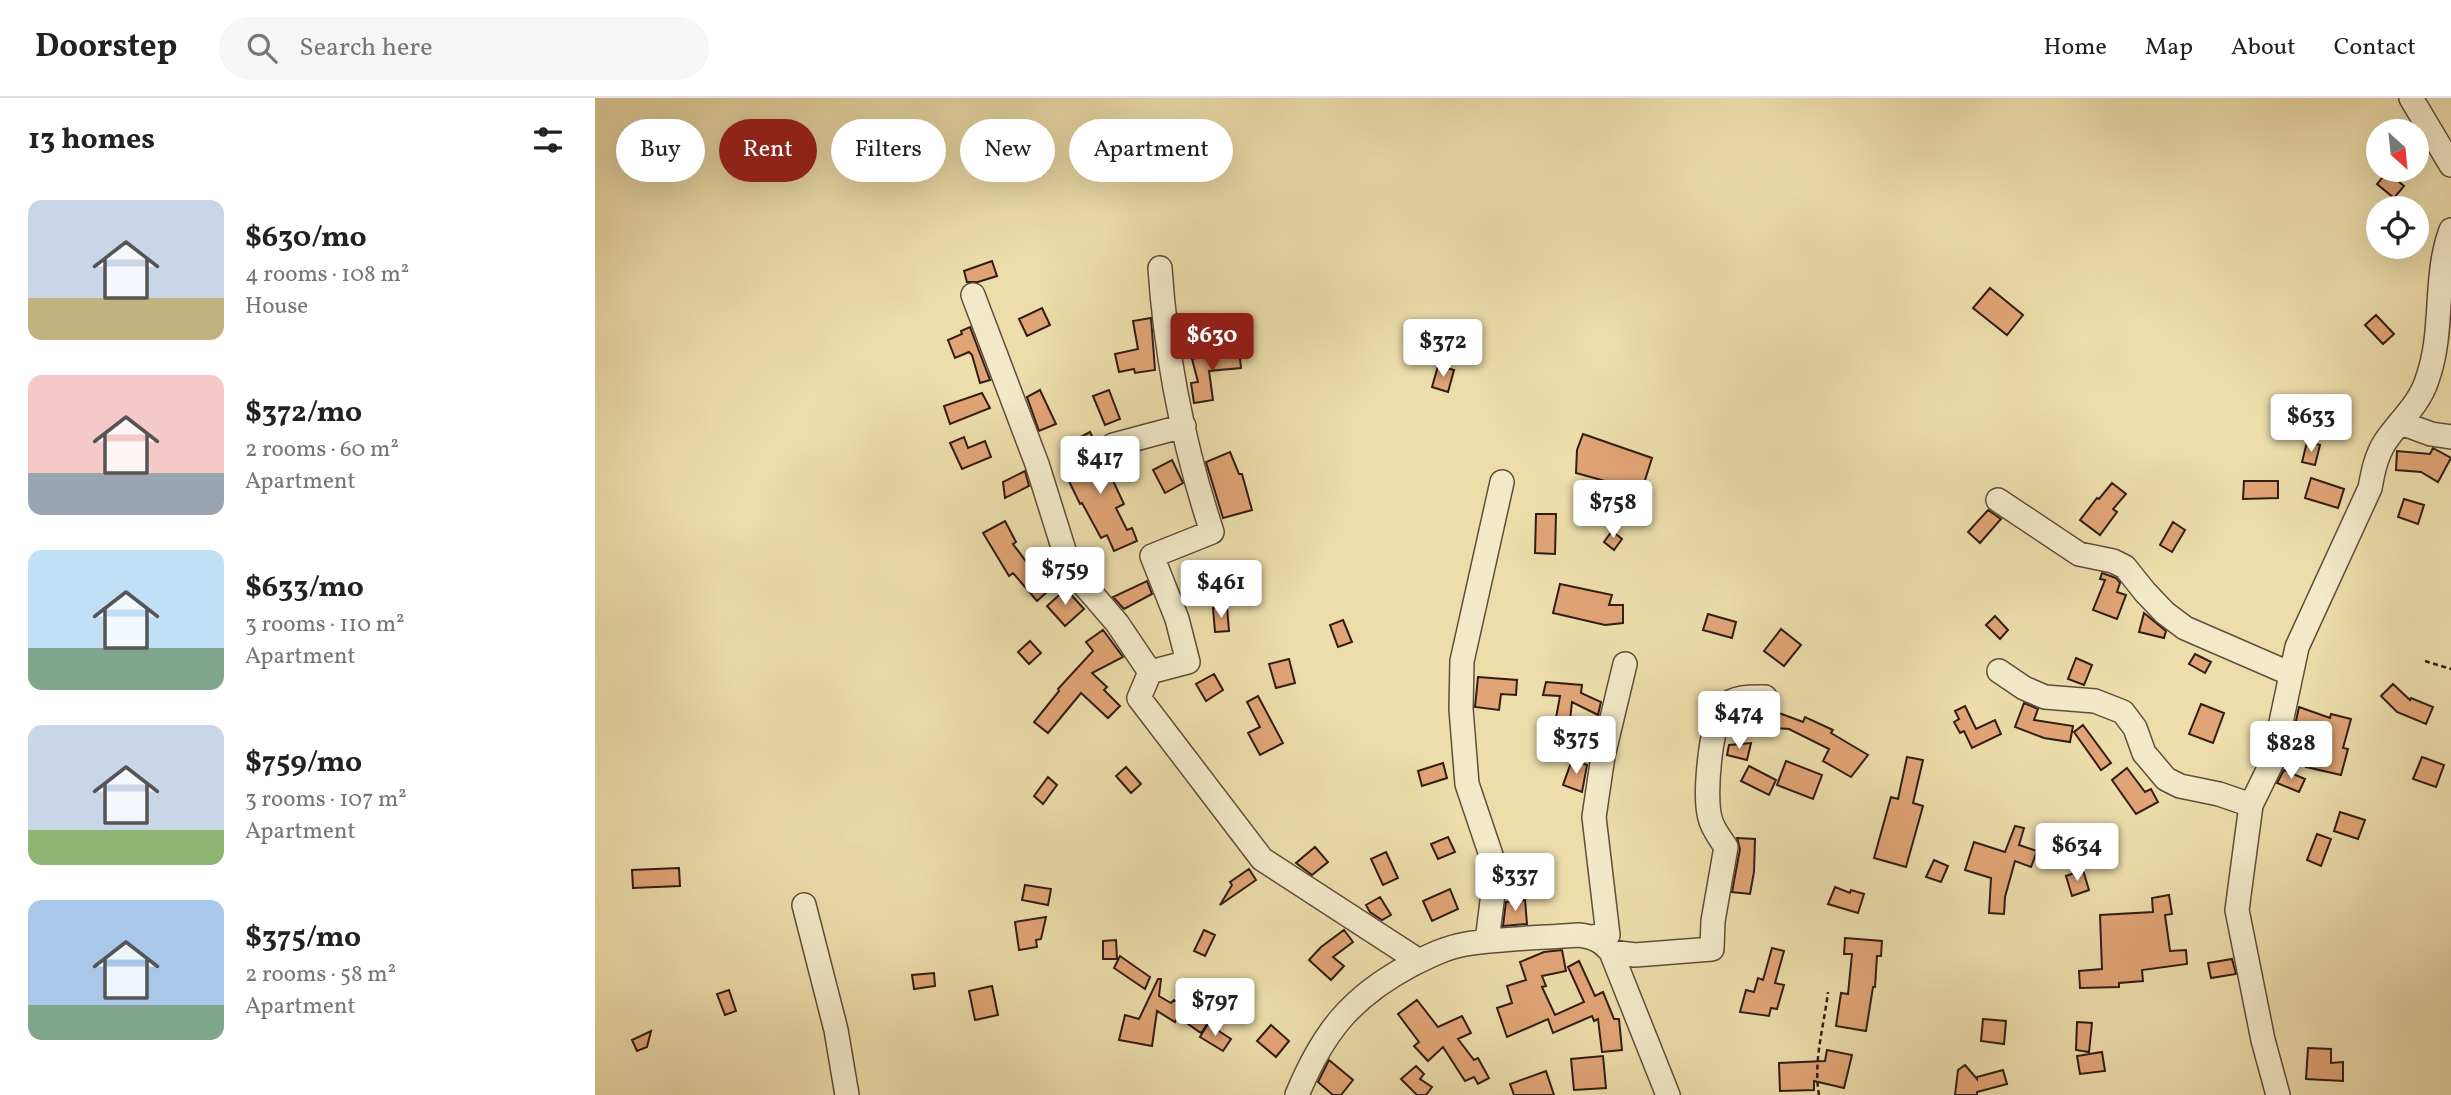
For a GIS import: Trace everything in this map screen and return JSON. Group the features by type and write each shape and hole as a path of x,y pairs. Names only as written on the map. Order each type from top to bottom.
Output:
{"street":[{"path":"2411,98 2451,165"},
{"path":"2277,1095 2237,910 2251,805 2273,760 2297,648 2370,488 2374,465 2385,442 2401,423 2426,383 2437,347 2443,252 2451,230"},
{"path":"1150,672 1188,662 1177,619 1152,556 1212,532 1195,479 1173,372 1160,268"},
{"path":"972,295 1037,464 1068,563 1117,623 1150,672"},
{"path":"2401,423 2431,434 2451,437"},
{"path":"1113,445 1184,426"},
{"path":"1487,941 1496,870 1467,784 1461,709 1462,661 1502,482"},
{"path":"1998,500 2078,554 2126,566 2145,592 2185,628 2291,674"},
{"path":"1302,1094 1320,1048 1350,1006 1375,986 1419,961 1464,944 1608,935 1594,817 1603,756 1625,664"},
{"path":"1999,671 2024,688 2045,697 2095,701 2123,712 2135,728 2144,753 2166,779 2180,786 2219,794 2251,805"},
{"path":"1150,672 1139,698 1262,859 1419,961"},
{"path":"1611,953 1635,955 1712,949 1713,922 1725,847 1710,822 1707,803 1714,731 1725,706 1742,697 1765,697"},
{"path":"804,905 836,1030 847,1095"},
{"path":"1592,937 1603,943 1611,953 1668,1095"}],"path":[{"path":"2425,661 2451,669"},
{"path":"1819,1095 1819,1054 1828,992"}],"building":[{"path":"2399,182 2404,186 2396,196 2392,196 2377,184"},
{"path":"992,261 997,276 978,282 967,282 964,271"},
{"path":"1990,288 2023,315 2007,335 1973,308"},
{"path":"1042,308 1050,325 1027,336 1019,319"},
{"path":"2376,315 2394,334 2383,344 2365,325"},
{"path":"1151,318 1155,370 1135,373 1134,369 1119,372 1115,354 1138,349 1133,321"},
{"path":"970,327 990,380 980,383 972,355 969,352 955,358 948,340"},
{"path":"1239,350 1241,368 1209,371 1213,400 1194,403 1191,383 1198,382 1192,359"},
{"path":"1438,366 1454,370 1448,392 1432,387"},
{"path":"1040,390 1056,424 1039,431 1027,397"},
{"path":"1109,390 1120,419 1105,425 1093,396"},
{"path":"982,393 990,408 950,424 944,406"},
{"path":"1090,432 1124,504 1116,508 1127,530 1132,528 1137,541 1114,551 1107,535 1101,538 1065,473 1090,462 1077,439"},
{"path":"1583,434 1652,458 1640,496 1605,489 1609,482 1576,473 1577,450"},
{"path":"964,437 968,448 985,441 991,457 962,469 950,443"},
{"path":"2307,442 2320,445 2315,465 2302,462"},
{"path":"2433,448 2451,458 2438,482 2421,472 2396,470 2397,451 2430,454"},
{"path":"1230,452 1239,474 1242,474 1252,510 1223,518 1206,462"},
{"path":"1172,460 1183,483 1165,493 1153,470"},
{"path":"1025,471 1029,486 1005,498 1003,482"},
{"path":"2311,478 2344,489 2338,508 2305,498"},
{"path":"2244,481 2278,481 2278,498 2243,499"},
{"path":"2112,483 2126,494 2113,509 2117,512 2100,535 2080,520"},
{"path":"2404,499 2424,505 2418,524 2398,517"},
{"path":"1988,510 2001,519 1980,543 1968,532"},
{"path":"1536,514 1556,514 1555,554 1535,553"},
{"path":"1005,521 1016,542 1013,544 1048,591 1037,601 1013,573 1009,576 983,533"},
{"path":"2173,522 2185,530 2172,552 2160,545"},
{"path":"1612,531 1622,539 1614,550 1604,542"},
{"path":"2102,573 2116,578 2120,583 2117,592 2126,595 2117,619 2093,610 2105,580 2100,579"},
{"path":"1147,581 1152,594 1124,609 1113,597"},
{"path":"1560,584 1612,595 1609,605 1623,605 1623,623 1605,625 1553,613"},
{"path":"1066,589 1084,609 1065,626 1047,606"},
{"path":"1227,607 1229,631 1215,632 1213,608"},
{"path":"2144,613 2166,631 2164,638 2139,632"},
{"path":"1708,614 1736,622 1732,638 1703,630"},
{"path":"1995,616 2008,630 2000,639 1986,625"},
{"path":"1343,620 1352,642 1338,647 1330,625"},
{"path":"1781,629 1801,645 1784,666 1764,651"},
{"path":"1103,630 1123,657 1092,673 1107,687 1104,690 1120,706 1108,718 1081,693 1048,733 1034,722 1058,689 1093,651 1086,642"},
{"path":"1030,641 1041,653 1029,664 1018,652"},
{"path":"2195,654 2211,662 2205,673 2189,664"},
{"path":"2076,658 2092,665 2084,685 2068,679"},
{"path":"1289,659 1295,683 1276,688 1269,664"},
{"path":"1214,674 1223,690 1206,701 1196,684"},
{"path":"1478,677 1517,680 1516,695 1501,694 1499,710 1475,707"},
{"path":"1546,682 1582,685 1581,693 1601,702 1598,715 1572,702 1570,720 1556,718 1560,696 1543,695"},
{"path":"2393,684 2410,700 2411,698 2433,707 2426,724 2397,712 2381,696"},
{"path":"1258,696 1283,743 1260,755 1248,733 1260,727 1247,702"},
{"path":"2024,703 2038,709 2034,720 2073,726 2070,742 2044,738 2015,727"},
{"path":"2201,704 2224,713 2213,743 2189,734"},
{"path":"1965,706 1976,729 1995,720 2001,734 1972,748 1964,731 1960,733 1954,722 1959,719 1955,711"},
{"path":"2299,707 2330,718 2331,714 2351,719 2343,748 2348,749 2341,775 2306,767 2316,732 2295,725"},
{"path":"1771,710 1803,722 1805,717 1833,730 1831,733 1868,755 1851,777 1823,761 1829,749 1789,729 1744,726 1749,711"},
{"path":"2083,725 2111,763 2101,770 2074,732"},
{"path":"1751,743 1747,760 1727,755 1729,745"},
{"path":"1907,757 1923,760 1913,803 1923,806 1906,867 1874,858 1891,797 1898,799"},
{"path":"2422,757 2444,765 2436,787 2413,779"},
{"path":"1572,760 1587,765 1582,792 1563,785"},
{"path":"1786,761 1822,775 1813,799 1777,785"},
{"path":"1443,763 1447,778 1422,786 1418,771"},
{"path":"1749,766 1776,780 1769,795 1741,781"},
{"path":"1126,767 1141,784 1131,793 1116,776"},
{"path":"2127,768 2145,792 2151,789 2158,802 2136,814 2112,780"},
{"path":"2284,770 2305,779 2299,792 2277,783"},
{"path":"1048,777 1057,785 1043,804 1034,796"},
{"path":"2340,812 2365,820 2358,839 2334,831"},
{"path":"2015,826 2024,828 2019,845 2037,851 2031,867 2015,861 2005,897 2004,914 1989,913 1991,878 1965,870 1974,842 2005,852"},
{"path":"2317,834 2331,839 2321,866 2307,860"},
{"path":"1448,837 1455,852 1438,859 1431,844"},
{"path":"1737,838 1755,839 1750,894 1732,892 1740,849"},
{"path":"1315,847 1328,862 1312,875 1296,863"},
{"path":"1386,852 1398,878 1383,885 1371,859"},
{"path":"1934,860 1948,866 1941,882 1926,877"},
{"path":"679,868 680,886 633,888 632,870"},
{"path":"1249,869 1256,880 1220,905 1232,885 1230,882"},
{"path":"2083,870 2089,890 2072,896 2066,876"},
{"path":"1025,885 1051,889 1048,905 1022,900"},
{"path":"1835,887 1850,893 1851,890 1864,894 1858,913 1828,904"},
{"path":"1450,889 1458,909 1432,921 1423,901"},
{"path":"2169,895 2172,914 2165,915 2170,951 2186,950 2187,964 2142,970 2143,981 2119,983 2119,987 2080,988 2079,971 2102,969 2100,915 2153,912 2152,898"},
{"path":"1380,897 1391,915 1382,920 1370,912 1366,905"},
{"path":"1525,900 1527,924 1503,926 1506,902"},
{"path":"1046,917 1041,939 1036,940 1037,947 1019,950 1015,922"},
{"path":"1204,930 1215,935 1205,956 1194,951"},
{"path":"1344,930 1353,942 1333,957 1344,966 1331,980 1309,960"},
{"path":"1845,938 1882,941 1881,956 1877,956 1875,987 1866,1031 1836,1026 1841,993 1848,994 1852,954 1844,954"},
{"path":"1116,940 1117,959 1103,959 1103,941"},
{"path":"1772,948 1784,951 1775,983 1784,985 1777,1009 1771,1008 1769,1016 1740,1012 1746,990 1754,992 1758,978 1763,980"},
{"path":"1562,950 1566,971 1542,976 1546,986 1542,987 1555,1015 1584,1002 1568,967 1579,961 1595,996 1603,992 1614,1019 1619,1019 1622,1050 1602,1052 1598,1019 1594,1021 1592,1016 1553,1033 1548,1019 1507,1037 1497,1008 1512,1003 1507,986 1526,980 1520,962 1544,952"},
{"path":"1120,956 1150,977 1145,989 1114,968"},
{"path":"2232,959 2236,974 2211,978 2208,963"},
{"path":"934,973 935,986 914,989 912,975"},
{"path":"1158,979 1161,979 1159,996 1171,1003 1174,1000 1208,1023 1201,1033 1178,1017 1175,1022 1157,1011 1152,1046 1119,1040 1125,1015 1139,1019"},
{"path":"992,986 998,1015 975,1020 969,991"},
{"path":"729,990 736,1011 725,1015 717,994"},
{"path":"1417,1000 1438,1027 1462,1016 1471,1033 1458,1039 1474,1060 1478,1058 1489,1078 1478,1084 1474,1077 1465,1081 1443,1047 1428,1061 1414,1046 1419,1042 1398,1014"},
{"path":"1983,1019 2006,1021 2004,1044 1981,1041"},
{"path":"2077,1022 2092,1023 2089,1052 2076,1050"},
{"path":"1208,1024 1231,1039 1223,1051 1200,1037"},
{"path":"1271,1025 1289,1041 1276,1057 1257,1041"},
{"path":"651,1031 647,1047 637,1051 632,1040"},
{"path":"2308,1048 2331,1049 2331,1063 2343,1062 2343,1081 2306,1079"},
{"path":"1827,1050 1852,1055 1844,1088 1814,1081 1814,1090 1780,1091 1779,1063 1825,1061"},
{"path":"2102,1052 2105,1071 2080,1074 2077,1056"},
{"path":"1603,1056 1606,1088 1574,1090 1571,1059"},
{"path":"1329,1060 1353,1080 1341,1095 1333,1095 1318,1082"},
{"path":"1965,1065 1977,1079 2003,1070 2007,1084 1977,1092 1977,1095 1955,1095 1958,1070"},
{"path":"1416,1066 1424,1074 1420,1079 1432,1087 1426,1095 1417,1095 1401,1079"},
{"path":"1546,1071 1554,1095 1514,1095 1510,1084"}]}
